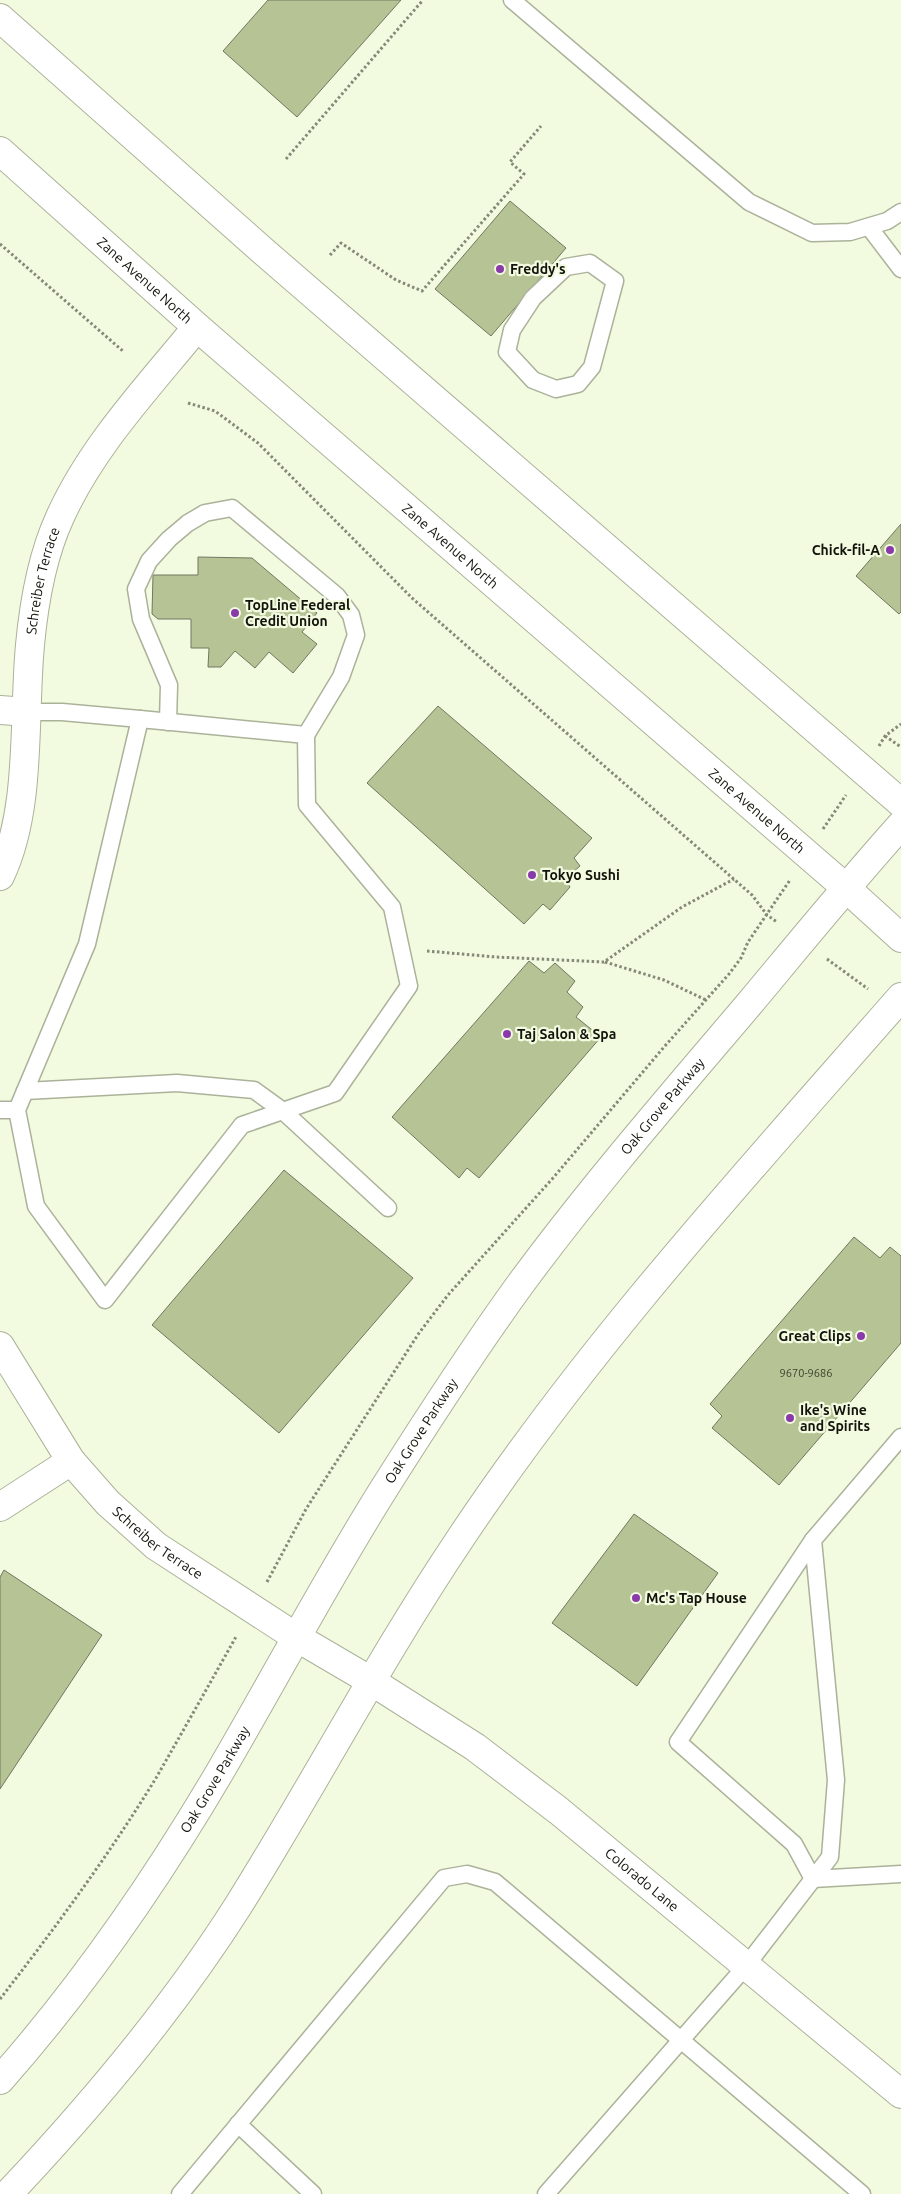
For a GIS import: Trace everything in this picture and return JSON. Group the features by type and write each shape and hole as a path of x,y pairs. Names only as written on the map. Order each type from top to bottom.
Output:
{"street":[{"path":"0,18 263,251 901,803"},
{"name":"Zane Avenue North","path":"0,151 197,327 845,887 901,938"},
{"name":"Schreiber Terrace","path":"0,876 6,863 19,815 30,645 38,589 46,553 60,517 83,473 109,436 197,327"},
{"path":"0,710 27,712"},
{"name":"Oak Grove Parkway","path":"0,2080 58,2011 127,1918 220,1771 383,1490 448,1389 518,1288 595,1188 845,887 901,825"},
{"path":"8,2194 132,2054 194,1971 241,1901 371,1681 460,1539 529,1441 596,1353 754,1165 897,1002"},
{"name":"Schreiber Terrace","path":"0,1346 71,1461 108,1503 156,1546 296,1637 371,1681"},
{"path":"0,1507 71,1461"},
{"name":"Colorado Lane","path":"371,1681 475,1747 559,1810 901,2094"}],"lane":[{"path":"512,0 749,202 812,233 850,232 887,221 901,212"},
{"path":"869,226 901,270"},
{"path":"590,263 615,281 592,367 578,384 556,389 533,380 507,352 512,330 533,298 566,267 590,263"},
{"path":"140,720 87,944 17,1110 36,1206 105,1300 242,1125 335,1093 409,986 392,907 307,805 306,735 341,677 356,635 351,615 337,596 232,508 205,513 188,523 169,539 149,561 136,589 141,619 170,685 168,722"},
{"path":"27,712 62,712 306,735"},
{"path":"25,1091 177,1083 254,1090 283,1111 388,1208"},
{"path":"0,1110 17,1110"},
{"path":"813,1879 794,1844 678,1742 813,1540 901,1437"},
{"path":"546,2194 746,1966 830,1857 836,1780 813,1540"},
{"path":"180,2194 444,1878 467,1874 495,1882 862,2194"},
{"path":"813,1879 901,1874"},
{"path":"238,2124 313,2194"}],"path":[{"path":"286,159 423,0"},
{"path":"330,255 341,243 396,280 422,291 524,174 510,162 541,126"},
{"path":"0,244 124,352"},
{"path":"188,403 215,411 258,442 412,598 752,895 767,915 802,941 897,1002"},
{"path":"281,1558 306,1509 419,1333 448,1295 554,1178 741,958 748,942 885,736 901,724"},
{"path":"885,736 901,747"},
{"path":"604,962 682,907 734,879"},
{"path":"401,949 496,958 604,962 664,980 706,1000"},
{"path":"0,1999 86,1884 120,1833 155,1778 223,1660"}],"building":[{"path":"268,0 401,0 297,117 223,51"},
{"name":"Freddy's","path":"510,201 566,248 491,336 435,289"},
{"name":"Chick-fil-A","path":"901,524 901,612 899,614 856,576"},
{"path":"198,557 252,558 317,613 302,632 317,644 293,673 269,652 255,668 235,651 221,667 208,667 209,648 191,648 191,619 158,619 152,614 153,575 198,575"},
{"path":"438,706 592,838 574,858 580,866 565,879 570,887 550,910 543,904 524,924 367,783"},
{"path":"529,961 544,973 555,963 575,981 567,992 583,1007 576,1017 601,1037 479,1178 467,1168 459,1178 392,1117"},
{"path":"284,1170 413,1278 279,1433 152,1325"},
{"path":"854,1237 880,1258 890,1247 901,1256 901,1343 779,1485 712,1428 722,1416 710,1404"},
{"name":"Mc's Tap House","path":"634,1514 718,1573 637,1686 552,1623"},
{"path":"4,1570 102,1635 0,1789 0,1577"}],"place":[{"name":"Freddy's","path":"500,269"},
{"name":"Chick-fil-A","path":"890,550"},
{"name":"TopLine Federal Credit Union","path":"235,613"},
{"name":"Tokyo Sushi","path":"532,875"},
{"name":"Taj Salon & Spa","path":"507,1034"},
{"name":"Great Clips","path":"861,1336"},
{"name":"Ike's Wine and Spirits","path":"790,1418"},
{"name":"Mc's Tap House","path":"636,1598"}]}
